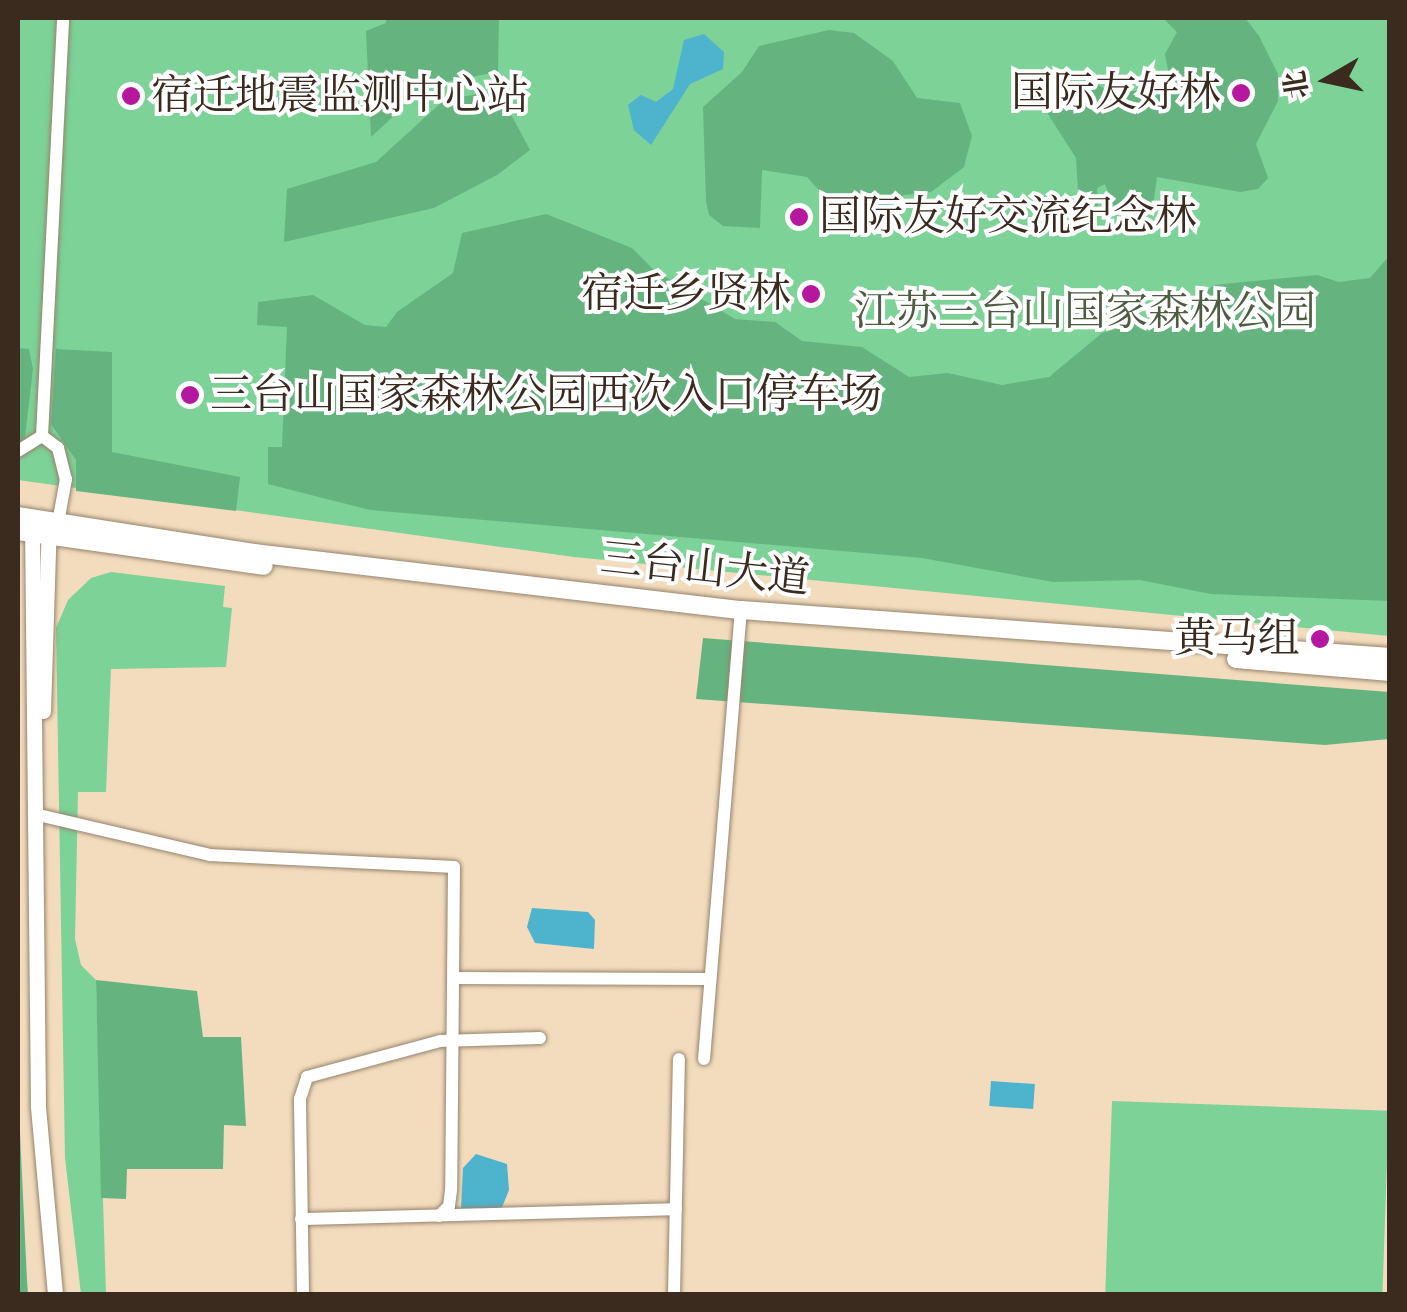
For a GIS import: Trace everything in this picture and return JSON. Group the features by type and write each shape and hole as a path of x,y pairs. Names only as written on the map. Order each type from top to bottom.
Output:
{"main road":[{"name":"三台山大道","path":"36,526 740,616 1390,672"},
{"name":"三台山大道","path":"740,616 1390,657"}],"street":[{"path":"55,1294 38,1107 36,526 64,461 42,436 63,18"},
{"path":"18,451 42,436"},
{"path":"704,1059 707,979 740,616"},
{"path":"38,815 210,855 454,867 451,1190 449,1206 438,1216"},
{"path":"38,815 48,1122 65,1294"},
{"path":"454,978 707,979"},
{"path":"303,1294 300,1099 307,1077 454,1041 540,1038"},
{"path":"674,1294 679,1059"},
{"path":"301,1219 676,1209"}],"green space":[{"name":"江苏三台山国家森林公园","path":"18,18 1389,18 1389,636 574,557 18,480"},
{"path":"386,18 505,18 499,19 498,72 427,85 371,137 366,31 386,23"},
{"path":"1163,18 1245,18 1259,36 1278,74 1278,101 1256,144 1268,178 1258,189 1240,192 1157,177 1153,206 1131,211 1113,205 1105,184 1097,188 1098,206 1079,207 1076,158 1044,108 1038,80 1070,70 1109,91 1172,91 1165,54 1177,32"},
{"path":"829,30 854,33 893,61 917,98 960,103 972,136 964,167 931,192 904,195 857,223 847,221 807,177 762,170 760,228 723,226 709,215 706,201 703,107 742,72 759,46"},
{"path":"498,90 530,150 497,175 434,208 284,242 287,189 376,162 444,100"},
{"path":"546,214 632,248 654,270 735,319 775,322 802,341 862,347 909,377 948,373 1002,385 1049,377 1102,333 1185,309 1214,285 1317,275 1339,282 1370,278 1389,256 1389,601 1211,594 1140,580 1053,582 922,558 370,510 268,484 268,447 282,447 287,327 257,325 258,302 313,295 365,325 386,327 397,312 453,273 462,233"},
{"path":"18,348 29,349 33,369 25,437 18,443"},
{"path":"56,349 112,352 112,452 240,477 236,511 76,491 76,460 51,424"},
{"path":"111,572 225,586 223,607 232,608 226,667 111,669 106,792 78,792 75,939 81,965 96,980 106,1294 81,1294 65,1158 56,628 68,600 91,578"},
{"path":"703,638 1389,692 1389,739 1325,745 696,699"},
{"path":"96,980 197,991 203,1037 241,1037 246,1126 224,1125 223,1169 127,1169 126,1199 101,1198"},
{"path":"18,1090 27,1280 28,1294 18,1294"},
{"path":"1112,1101 1389,1111 1382,1294 1105,1294"}],"water":[{"path":"704,34 724,52 723,69 690,84 651,145 634,130 628,105 641,95 656,102 673,89 684,40"},
{"path":"532,908 588,912 595,920 594,949 535,943 527,927"},
{"path":"991,1081 1035,1084 1033,1109 989,1106"},
{"path":"476,1154 507,1164 509,1190 501,1210 461,1208 463,1168"}],"place":[{"name":"国际友好林","path":"1241,93"},
{"name":"宿迁地震监测中心站","path":"131,96"},
{"name":"国际友好交流纪念林","path":"799,217"},
{"name":"宿迁乡贤林","path":"811,294"},
{"name":"三台山国家森林公园西次入口停车场","path":"190,395"},
{"name":"黄马组","path":"1320,639"}]}
